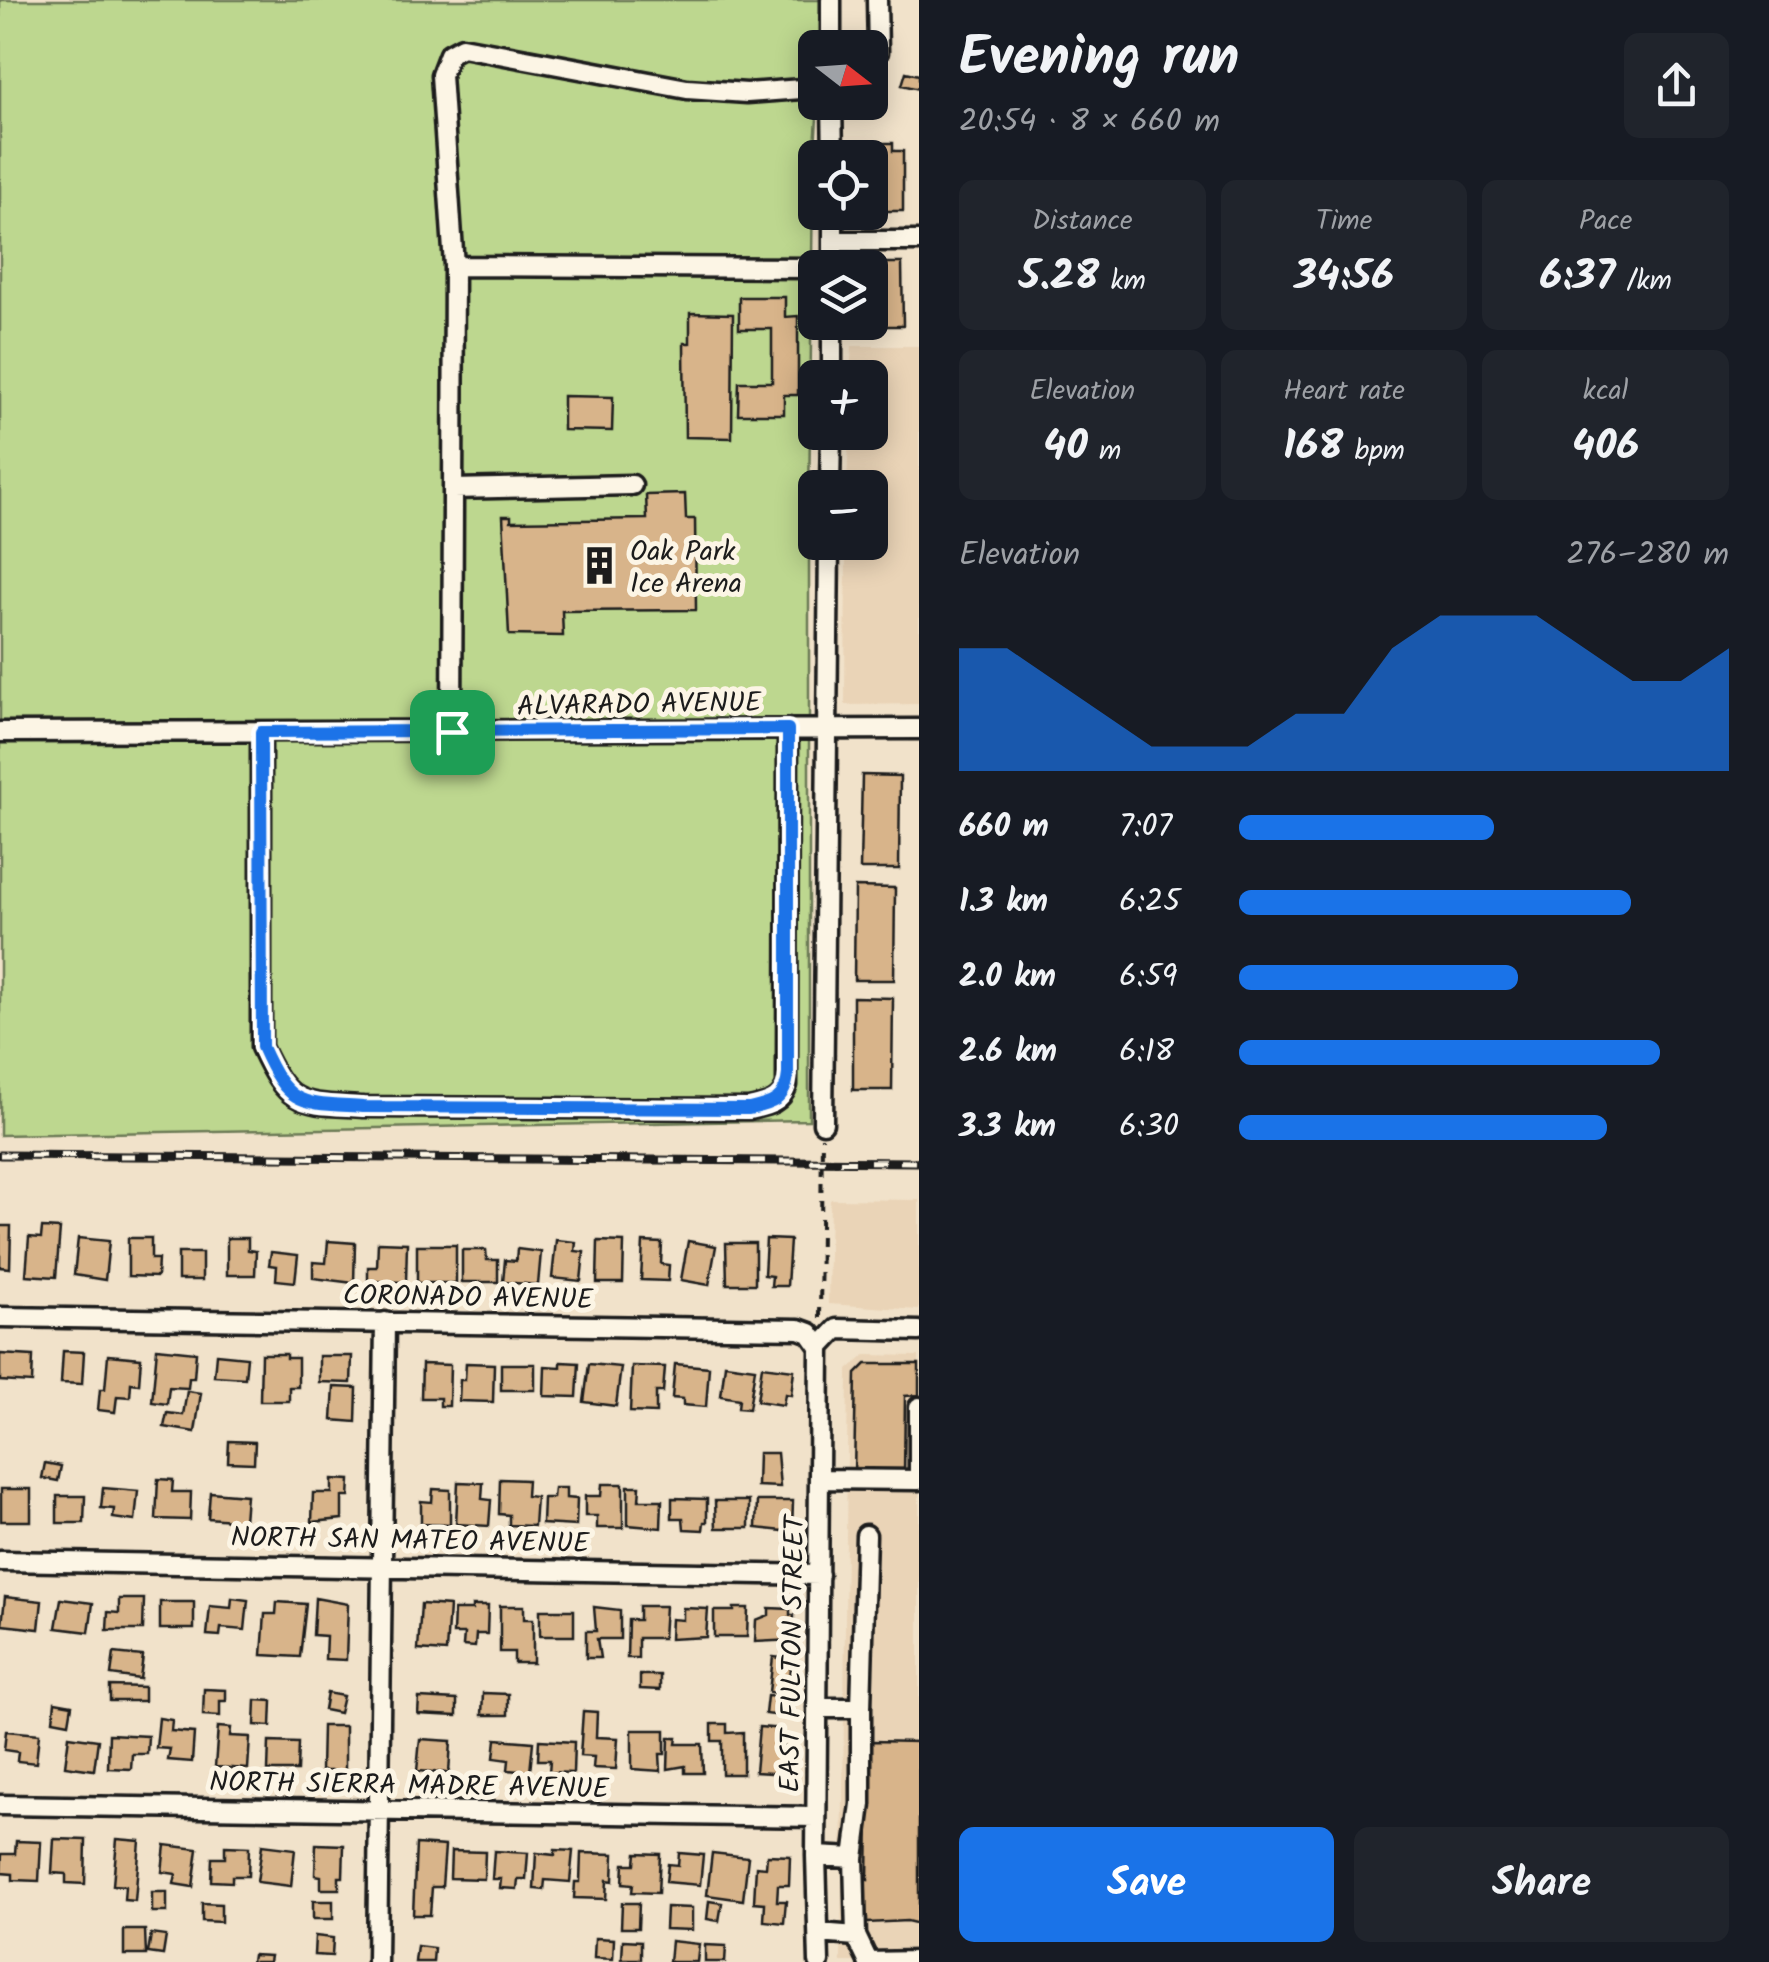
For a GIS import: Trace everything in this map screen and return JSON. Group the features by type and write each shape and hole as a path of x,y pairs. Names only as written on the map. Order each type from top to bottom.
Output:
{"street":[{"path":"831,0 831,30"},
{"path":"877,0 878,30"},
{"path":"452,732 454,266 441,75 449,54 462,47 687,89 747,93 798,89"},
{"path":"834,230 834,250"},
{"path":"834,242 919,241"},
{"path":"454,266 798,268"},
{"path":"453,488 632,485"},
{"path":"822,1123 829,560"},
{"path":"261,732 262,1047 274,1076 288,1092 304,1103 363,1107 749,1109 773,1104 783,1096 787,1085 788,729"},
{"name":"ALVARADO AVENUE","path":"0,732 919,729"},
{"name":"CORONADO AVENUE","path":"0,1317 799,1329 810,1333 820,1347"},
{"path":"377,1962 385,1322"},
{"path":"820,1347 837,1329 919,1331"},
{"name":"EAST FULTON STREET","path":"819,1962 816,1817 820,1347"},
{"path":"820,1479 918,1480 919,1407"},
{"path":"866,1535 860,1804 854,1858 856,1936 868,1962 919,1961"},
{"name":"NORTH SAN MATEO AVENUE","path":"0,1561 819,1574"},
{"path":"818,1708 861,1708"},
{"name":"NORTH SIERRA MADRE AVENUE","path":"0,1805 816,1817"},
{"path":"816,1856 854,1858"},
{"path":"819,1932 856,1936"}],"path":[{"path":"820,1347 822,1123"}],"shaded area":[{"path":"852,346 919,346 919,704 845,705 846,560 888,560 888,470 848,470 848,450 888,450 888,360 851,360"},
{"path":"830,1199 919,1200 919,1310 828,1304"},
{"path":"865,1355 919,1356 919,1962 841,1962 848,1370"}],"green space":[{"path":"0,0 821,0 822,30 798,30 798,120 817,120 815,140 798,140 798,230 812,230 812,250 798,250 798,340 811,340 811,360 798,360 798,450 810,450 809,470 798,470 798,560 809,560 809,1120 0,1135"}],"building":[{"path":"906,72 919,75 919,89 902,85"},
{"path":"888,143 893,143 893,151 903,151 903,211 888,211"},
{"path":"888,263 902,263 903,326 888,326"},
{"path":"739,297 785,297 785,317 798,316 798,395 784,395 784,414 738,414 739,382 772,382 772,329 739,329"},
{"path":"690,313 733,314 732,438 685,437 684,343 690,343"},
{"path":"563,396 613,397 612,431 563,430"},
{"name":"Oak Park Ice Arena","path":"685,494 686,519 695,519 696,610 562,611 563,636 509,635 503,516 511,516 511,521 647,519 646,495"},
{"path":"862,775 900,776 899,869 860,869"},
{"path":"855,887 895,888 894,980 854,980"},
{"path":"853,997 893,998 892,1090 853,1090"},
{"path":"0,1226 11,1226 10,1268 0,1267"},
{"path":"42,1228 60,1229 56,1277 26,1275 29,1237 41,1238"},
{"path":"78,1238 109,1241 105,1280 74,1275"},
{"path":"128,1238 151,1238 151,1259 158,1259 157,1277 128,1276"},
{"path":"227,1238 248,1238 248,1250 256,1251 255,1275 227,1275"},
{"path":"766,1239 790,1240 787,1286 771,1286 772,1276 764,1275"},
{"path":"556,1240 576,1242 575,1251 584,1252 581,1281 552,1278"},
{"path":"328,1241 355,1243 354,1283 313,1278 313,1262 326,1263"},
{"path":"598,1241 624,1242 623,1283 597,1283"},
{"path":"688,1241 716,1246 709,1285 681,1280"},
{"path":"378,1242 407,1243 406,1282 368,1281 368,1267 377,1267"},
{"path":"643,1242 662,1243 661,1264 669,1265 668,1281 641,1280"},
{"path":"726,1243 755,1243 755,1284 727,1284"},
{"path":"417,1245 456,1245 456,1283 417,1283"},
{"path":"517,1249 541,1252 538,1285 503,1282 505,1260 516,1261"},
{"path":"462,1250 486,1250 487,1260 498,1260 498,1282 462,1282"},
{"path":"271,1252 298,1255 295,1282 276,1280 277,1266 269,1265"},
{"path":"178,1253 202,1253 202,1280 178,1280"},
{"path":"157,1348 196,1352 194,1378 189,1378 188,1388 169,1387 167,1404 152,1402"},
{"path":"63,1351 84,1352 82,1384 61,1383"},
{"path":"0,1354 33,1356 32,1383 0,1381"},
{"path":"216,1354 247,1357 245,1378 214,1376"},
{"path":"261,1354 298,1358 298,1387 289,1387 289,1401 260,1401"},
{"path":"108,1355 141,1358 139,1384 131,1383 130,1397 117,1396 115,1412 98,1410 100,1389 105,1389"},
{"path":"319,1356 352,1356 351,1383 319,1382"},
{"path":"561,1362 579,1363 577,1397 544,1396 545,1366 561,1367"},
{"path":"466,1363 494,1364 493,1402 459,1401"},
{"path":"422,1364 450,1365 449,1406 440,1406 440,1398 421,1398"},
{"path":"501,1364 535,1364 535,1390 501,1390"},
{"path":"589,1364 621,1367 616,1406 584,1402"},
{"path":"675,1364 709,1367 706,1407 683,1405 683,1399 672,1398"},
{"path":"725,1364 755,1368 749,1409 738,1408 739,1399 721,1396"},
{"path":"866,1364 919,1364 919,1395 905,1396 904,1475 854,1475 856,1374"},
{"path":"632,1366 665,1367 663,1392 656,1392 656,1413 630,1412"},
{"path":"762,1366 794,1370 791,1395 785,1394 783,1405 757,1401"},
{"path":"334,1387 357,1388 356,1422 332,1420"},
{"path":"187,1391 201,1393 195,1432 164,1427 167,1413 183,1415"},
{"path":"229,1441 255,1442 254,1463 228,1462"},
{"path":"758,1453 777,1453 780,1487 757,1486"},
{"path":"45,1463 61,1466 58,1481 42,1478"},
{"path":"158,1479 173,1480 172,1492 191,1492 190,1520 156,1519"},
{"path":"332,1479 350,1480 349,1497 342,1497 342,1519 312,1522 313,1493 332,1493"},
{"path":"500,1479 527,1480 526,1496 536,1497 534,1526 509,1525 509,1515 499,1514"},
{"path":"458,1482 483,1483 482,1499 491,1500 489,1526 456,1524"},
{"path":"602,1484 623,1484 623,1528 597,1528 597,1516 585,1516 585,1496 601,1496"},
{"path":"628,1486 640,1486 639,1500 662,1500 661,1528 628,1525"},
{"path":"103,1488 138,1491 135,1521 113,1518 114,1509 101,1508"},
{"path":"554,1488 566,1488 566,1498 577,1499 576,1526 542,1524 543,1498 553,1498"},
{"path":"1,1489 31,1489 31,1521 1,1521"},
{"path":"433,1489 450,1490 450,1525 421,1524 421,1501 432,1502"},
{"path":"210,1492 246,1495 244,1521 208,1518"},
{"path":"57,1496 85,1496 84,1523 57,1523"},
{"path":"672,1498 707,1499 703,1530 684,1529 683,1518 672,1518"},
{"path":"715,1501 749,1501 749,1528 716,1528"},
{"path":"757,1501 793,1501 792,1532 756,1528"},
{"path":"5,1597 42,1601 39,1629 2,1625"},
{"path":"232,1598 248,1600 245,1630 221,1628 220,1636 207,1635 210,1606 231,1608"},
{"path":"315,1598 348,1604 346,1660 325,1659 326,1636 313,1635"},
{"path":"61,1599 93,1603 89,1632 56,1628"},
{"path":"119,1599 144,1599 143,1630 107,1630 108,1612 119,1613"},
{"path":"160,1602 194,1602 194,1629 160,1629"},
{"path":"277,1602 306,1604 300,1657 262,1655 265,1614 276,1614"},
{"path":"421,1604 449,1606 446,1652 418,1650"},
{"path":"472,1606 488,1606 487,1634 476,1634 475,1647 463,1646 464,1634 453,1634 454,1610 472,1610"},
{"path":"500,1606 524,1606 524,1619 533,1619 533,1663 514,1663 514,1652 500,1652"},
{"path":"639,1606 665,1606 663,1638 638,1638 638,1658 627,1658 628,1620 639,1620"},
{"path":"594,1607 620,1610 620,1639 597,1639 600,1658 586,1658 586,1631 596,1631"},
{"path":"683,1608 708,1609 706,1637 670,1639 671,1619 683,1620"},
{"path":"748,1608 747,1637 714,1637 714,1611"},
{"path":"769,1608 790,1609 790,1615 794,1615 793,1640 755,1642 756,1620 769,1615"},
{"path":"540,1610 574,1610 574,1636 540,1636"},
{"path":"114,1653 143,1656 140,1679 111,1675"},
{"path":"773,1657 792,1659 788,1694 769,1692"},
{"path":"640,1675 660,1675 660,1690 640,1689"},
{"path":"110,1686 144,1687 144,1701 110,1701"},
{"path":"204,1689 226,1690 226,1701 220,1701 220,1716 203,1715"},
{"path":"327,1693 343,1696 339,1713 324,1710"},
{"path":"483,1693 508,1694 508,1715 482,1715"},
{"path":"767,1696 794,1698 792,1717 765,1714"},
{"path":"419,1698 457,1700 457,1716 418,1714"},
{"path":"256,1700 272,1701 271,1726 255,1725"},
{"path":"55,1702 72,1705 69,1723 53,1720"},
{"path":"583,1711 597,1712 596,1737 618,1738 616,1769 593,1768 594,1757 580,1756"},
{"path":"159,1718 172,1720 171,1731 194,1733 192,1762 168,1760 170,1749 156,1748"},
{"path":"712,1724 727,1724 727,1733 743,1732 743,1774 722,1774 722,1741 712,1741"},
{"path":"322,1726 345,1726 345,1771 321,1771"},
{"path":"218,1727 231,1728 230,1736 250,1737 248,1769 215,1767"},
{"path":"759,1727 783,1729 781,1746 790,1747 788,1774 755,1772"},
{"path":"632,1730 665,1730 661,1771 632,1769"},
{"path":"6,1731 39,1734 36,1763 17,1761 18,1752 4,1750"},
{"path":"109,1734 148,1736 147,1754 132,1754 131,1769 108,1768"},
{"path":"69,1736 98,1740 94,1770 65,1766"},
{"path":"669,1738 677,1738 676,1744 702,1744 703,1773 685,1773 685,1766 668,1769"},
{"path":"420,1739 451,1741 449,1773 417,1771"},
{"path":"496,1739 533,1742 530,1772 508,1770 509,1760 494,1758"},
{"path":"539,1740 574,1742 573,1773 549,1772 550,1760 538,1760"},
{"path":"870,1741 919,1742 919,1924 867,1923 863,1919 863,1879 868,1880"},
{"path":"269,1742 298,1743 297,1771 268,1771"},
{"path":"54,1839 86,1840 85,1884 66,1883 66,1874 52,1873"},
{"path":"117,1839 140,1841 135,1901 124,1900 125,1886 113,1885"},
{"path":"16,1841 41,1842 39,1881 13,1880 13,1874 1,1873 2,1854 15,1854"},
{"path":"316,1844 344,1845 339,1889 321,1889 321,1876 315,1875"},
{"path":"416,1844 445,1846 442,1887 432,1887 430,1915 413,1915"},
{"path":"165,1845 198,1849 193,1887 174,1884 176,1874 162,1872"},
{"path":"262,1845 295,1849 291,1886 257,1882"},
{"path":"225,1846 249,1847 248,1876 232,1876 232,1882 211,1881 212,1858 225,1858"},
{"path":"555,1850 573,1851 570,1882 545,1880 544,1890 534,1889 536,1853 555,1855"},
{"path":"451,1851 485,1852 484,1879 450,1878"},
{"path":"494,1851 528,1853 526,1879 518,1879 517,1889 500,1888 501,1879 492,1879"},
{"path":"581,1853 614,1854 613,1881 607,1880 606,1899 574,1898 575,1882 580,1882"},
{"path":"636,1853 660,1854 658,1893 632,1892 633,1884 623,1883 624,1864 635,1864"},
{"path":"679,1853 703,1855 700,1885 666,1882 668,1864 678,1865"},
{"path":"712,1853 748,1857 743,1900 707,1895"},
{"path":"767,1855 790,1856 789,1885 778,1885 777,1901 786,1901 784,1923 764,1921 765,1903 754,1902 756,1866 766,1867"},
{"path":"152,1892 167,1892 167,1912 152,1912"},
{"path":"313,1901 333,1901 333,1919 313,1919"},
{"path":"709,1901 722,1903 719,1921 707,1919"},
{"path":"202,1903 221,1904 221,1922 202,1921"},
{"path":"622,1903 639,1903 638,1928 621,1928"},
{"path":"666,1907 692,1908 692,1930 665,1929"},
{"path":"124,1930 145,1930 146,1955 124,1955"},
{"path":"151,1934 166,1936 163,1955 148,1953"},
{"path":"315,1936 333,1938 332,1956 314,1955"},
{"path":"595,1938 614,1939 613,1959 594,1958"},
{"path":"623,1940 641,1941 641,1959 622,1959"},
{"path":"671,1941 699,1944 697,1962 669,1962"},
{"path":"705,1945 726,1946 725,1962 705,1962"},
{"path":"417,1946 434,1948 433,1962 415,1962"},
{"path":"252,1955 270,1956 269,1962 251,1962"}],"railway":[{"path":"0,1155 919,1162"}],"place":[{"name":"Oak Park Ice Arena","path":"600,566"}],"route":[{"path":"788,729 788,1074 783,1096 773,1104 749,1109 363,1107 304,1103 288,1092 274,1076 262,1047 261,732 452,732 788,729"}]}
